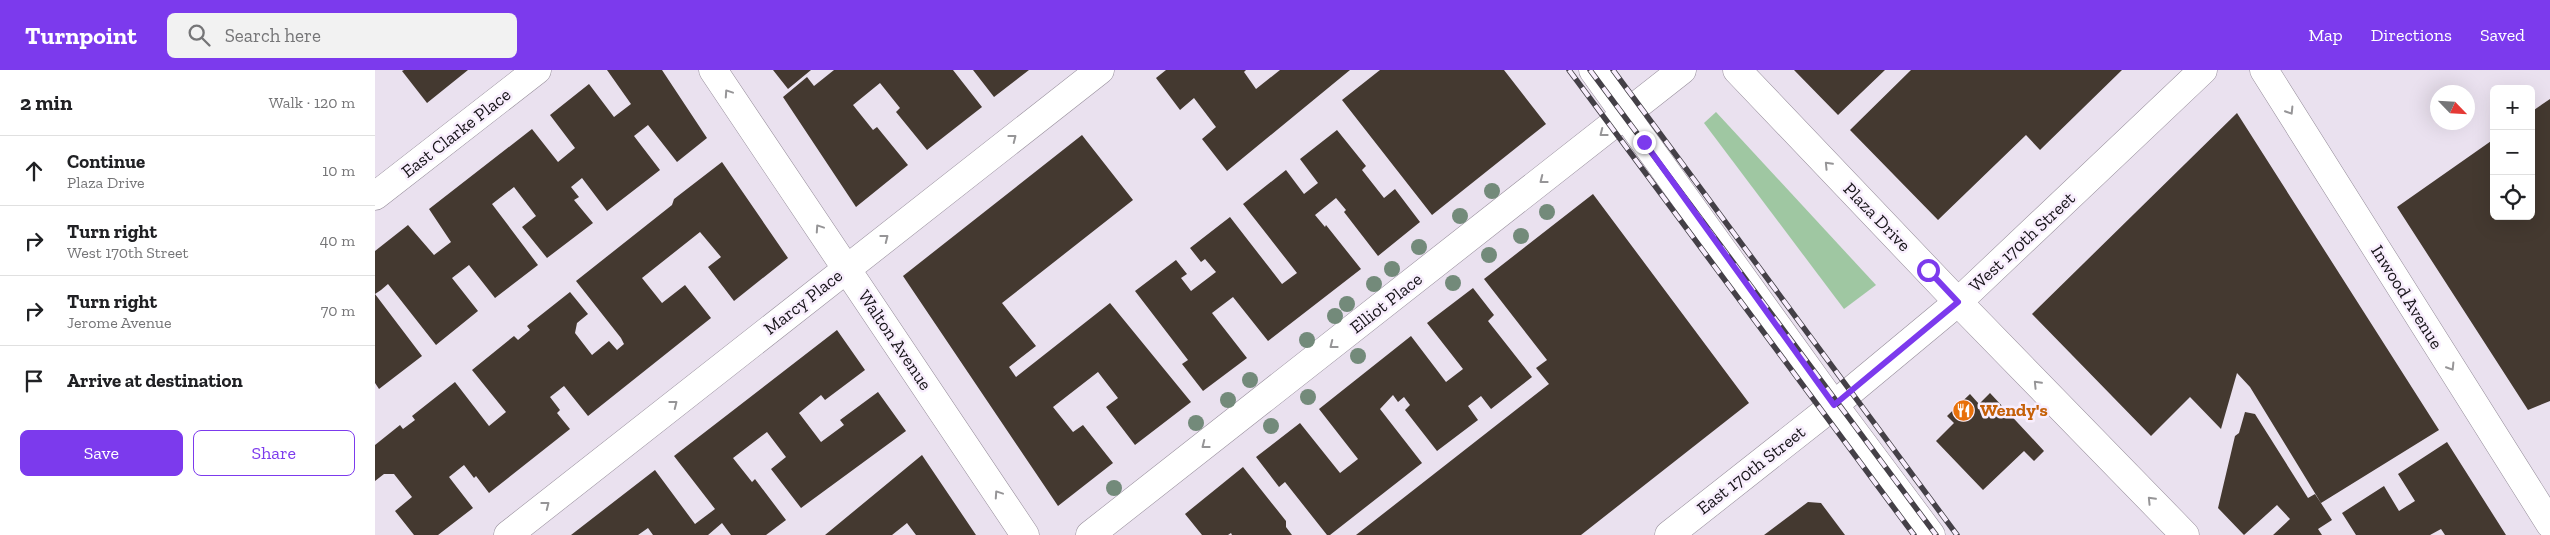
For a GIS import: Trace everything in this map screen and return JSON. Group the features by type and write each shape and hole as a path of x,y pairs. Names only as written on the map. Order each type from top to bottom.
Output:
{"street":[{"name":"East Clarke Place","path":"375,196 537,70"},
{"name":"Walton Avenue","path":"713,70 1025,535"},
{"name":"Marcy Place","path":"508,535 1100,70"},
{"path":"1593,70 1834,405 1931,535"},
{"name":"Elliot Place","path":"1090,535 1682,70"},
{"name":"Plaza Drive","path":"1737,70 1958,302 2185,535"},
{"name":"West 170th Street","path":"1834,405 1958,302 2203,70"},
{"name":"Inwood Avenue","path":"2264,70 2550,524"},
{"name":"East 170th Street","path":"1669,535 1834,405"}],"green space":[{"path":"1716,112 1876,285 1844,309 1704,123"}],"building":[{"path":"468,70 427,103 402,71"},
{"path":"607,70 662,70 707,138 677,162 648,125 634,136 660,170 607,211 582,178 571,187 579,197 574,200 593,223 547,258 522,227 536,216 514,187 492,204 538,265 495,298 469,265 452,278 478,311 436,345 388,284 375,294 375,251 408,225 434,255 451,242 429,209 532,129 558,162 575,148 550,115 589,84 614,117 631,104"},
{"path":"773,70 811,70 788,89"},
{"path":"834,70 953,70 982,107 927,150 896,112 900,108 880,83 853,105 873,130 877,127 908,165 856,207 783,97 807,77 814,86"},
{"path":"973,70 1029,70 994,97"},
{"path":"1166,70 1246,70 1244,72 1256,89 1280,70 1350,70 1227,171 1202,139 1216,127 1194,98 1180,110 1156,78"},
{"path":"1380,70 1504,70 1546,124 1432,215 1342,100"},
{"path":"1794,70 1885,70 1838,115"},
{"path":"1911,70 2122,70 2040,150 2026,135 1938,220 1850,130"},
{"path":"2550,99 2550,401 2528,410 2397,207 2490,142 2490,220 2535,220 2535,109"},
{"path":"2237,113 2439,430 2321,503 2250,387 2237,373 2221,429 2190,397 2151,436 2032,314"},
{"path":"1337,130 1366,166 1362,170 1384,198 1395,189 1420,222 1378,256 1344,212 1346,210 1336,198 1315,215 1325,227 1326,225 1361,269 1268,341 1233,297 1212,313 1247,358 1203,391 1182,364 1188,360 1135,291 1176,260 1187,274 1181,278 1191,291 1216,272 1205,259 1201,262 1190,248 1230,217 1282,284 1297,273 1243,204 1286,170 1304,194 1318,183 1300,159"},
{"path":"1082,135 1133,200 1002,303 1036,346 1009,367 1016,377 1110,303 1191,402 1135,445 1106,407 1118,398 1098,372 1053,407 1073,432 1083,425 1113,463 1058,506 903,276"},
{"path":"722,162 788,258 734,301 708,267 721,257 700,232 642,278 662,303 685,285 711,318 588,416 564,386 550,397 560,410 557,413 570,429 489,493 476,476 474,478 464,465 449,477 473,508 438,535 414,535 395,511 412,497 394,474 384,474 375,481 375,445 400,425 403,429 415,420 412,416 455,382 489,426 506,412 472,370 514,336 518,340 530,330 527,326 570,292 588,314 577,323 575,333 592,355 609,341 617,350 624,344 621,338 576,281 672,205 674,199"},
{"path":"1593,194 1749,403 1581,535 1356,535 1549,384 1536,368 1547,360 1484,279"},
{"path":"1473,288 1494,315 1488,321 1532,377 1491,409 1481,396 1468,406 1478,420 1437,451 1405,410 1410,405 1404,397 1398,402 1393,395 1380,409 1422,463 1330,535 1327,535 1285,482 1279,487 1256,457 1300,423 1340,473 1358,459 1319,409 1411,336 1446,382 1463,369 1427,323"},
{"path":"375,294 422,356 379,389 375,383"},
{"path":"837,330 865,370 825,400 821,395 799,413 821,442 844,425 840,420 878,392 906,431 801,508 771,469 786,457 767,432 733,458 752,482 755,479 786,520 766,535 731,535 722,523 708,535 653,535 648,528 638,535 571,535 655,470 695,524 715,509 674,456"},
{"path":"1990,393 2044,451 2034,461 2024,451 1983,490 1936,441 1954,423 1947,416 1970,394 1979,404"},
{"path":"2245,412 2255,414 2308,498 2315,494 2332,520 2318,529 2322,535 2273,535 2290,519 2277,505 2244,535 2218,508 2235,436 2239,433"},
{"path":"2447,442 2506,535 2445,535 2441,529 2430,535 2356,535 2342,513 2384,486 2399,511 2415,501 2398,474"},
{"path":"922,455 976,535 916,535 907,523 892,535 825,535"},
{"path":"1243,467 1286,521 1286,527 1292,535 1232,535 1231,533 1228,535 1202,535 1185,514"},
{"path":"1808,502 1821,503 1845,535 1764,535"}],"railway":[{"path":"1569,70 1914,535"},
{"path":"1590,70 1936,535"},
{"path":"1613,70 1957,535"}],"place":[{"name":"Wendy's","path":"1964,410"}],"route":[{"path":"1644,142 1834,405 1958,302 1928,270"}]}
